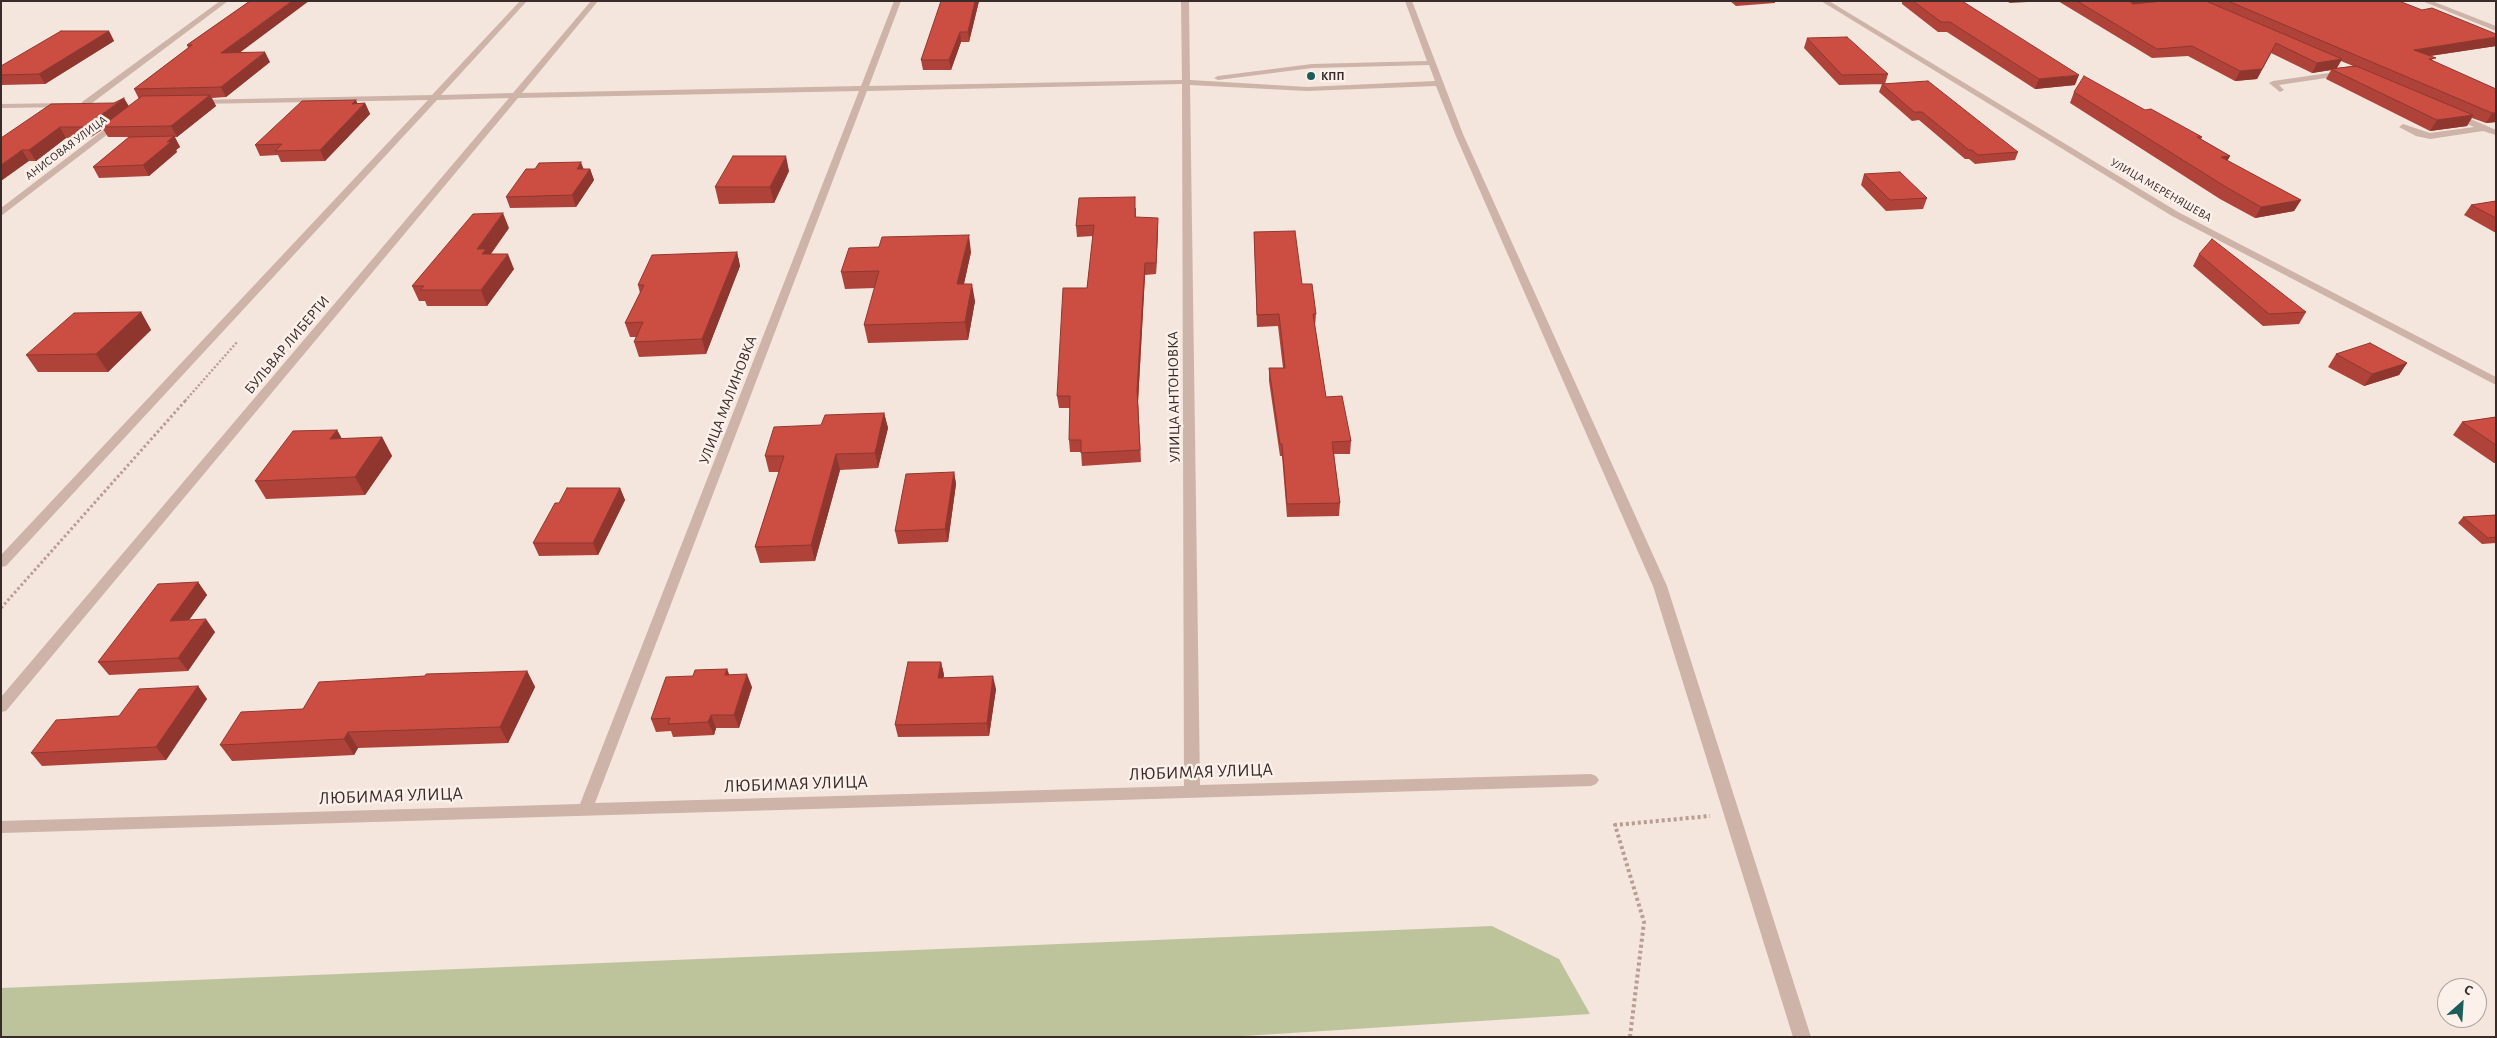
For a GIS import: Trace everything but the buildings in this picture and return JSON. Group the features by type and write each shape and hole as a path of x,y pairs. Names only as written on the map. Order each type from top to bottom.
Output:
{"street":[{"name":"АНИСОВАЯ УЛИЦА","path":"85,104 225,1"},
{"path":"1,563 524,1"},
{"name":"БУЛЬВАР ЛИБЕРТИ","path":"1,707 595,1"},
{"name":"УЛИЦА МАЛИНОВКА","path":"586,810 898,1"},
{"name":"УЛИЦА АНТОНОВКА","path":"1185,1 1192,792"},
{"path":"1408,1 1463,143 1660,586 1802,1037"},
{"name":"УЛИЦА МЕРЕНЯШЕВА","path":"1824,1 2174,214 2496,382"},
{"path":"2425,1 2496,29"},
{"path":"1186,82 1312,66 1432,63"},
{"path":"2280,90 2273,83 2353,72 2336,64"},
{"path":"184,102 1186,82 1308,89 1439,83"},
{"path":"1,106 102,104"},
{"path":"2448,113 2496,133"},
{"name":"АНИСОВАЯ УЛИЦА","path":"1,213 122,120"},
{"path":"2403,127 2419,134 2430,136 2483,128"},
{"name":"ЛЮБИМАЯ УЛИЦА","path":"1,827 1592,780"}],"path":[{"path":"1,608 244,334"},
{"path":"1630,1037 1644,922 1615,825 1732,814"}],"green space":[{"path":"1492,926 1559,959 1590,1014 1229,1037 1,1037 1,988"}],"place":[{"name":"КПП","path":"1311,76"}]}
